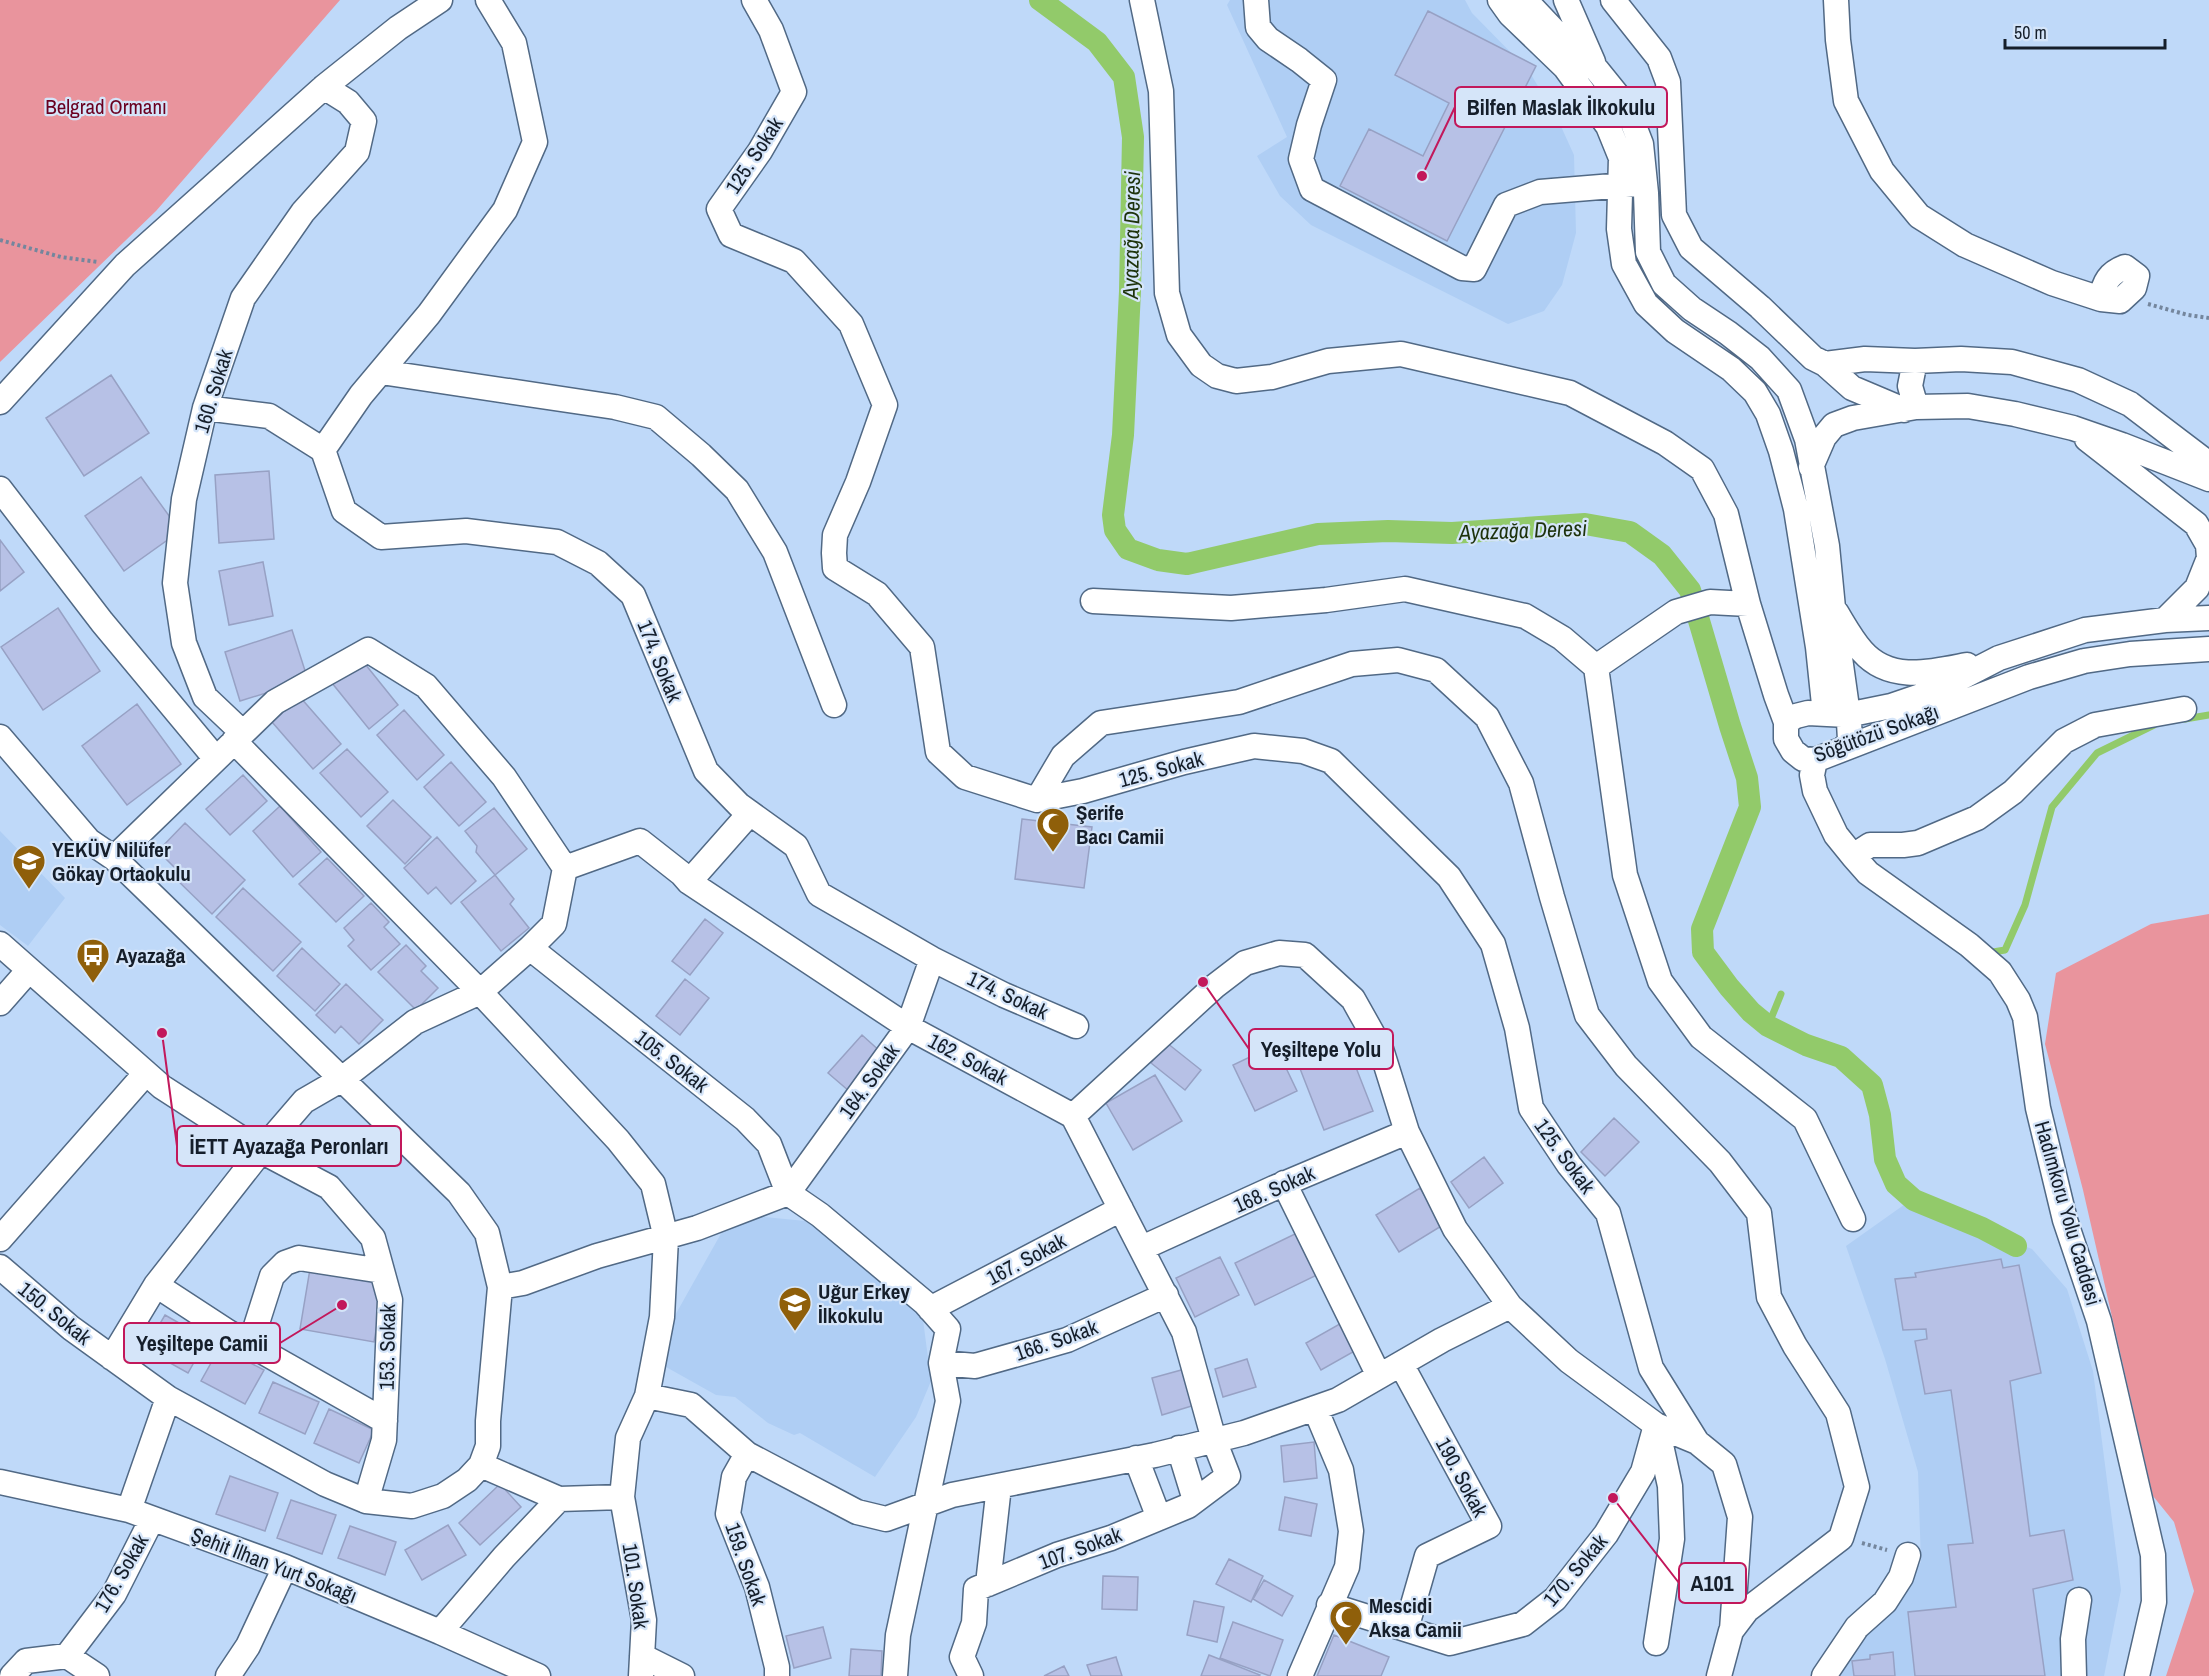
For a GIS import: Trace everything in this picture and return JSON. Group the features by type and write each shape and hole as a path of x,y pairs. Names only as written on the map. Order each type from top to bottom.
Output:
{"street":[{"path":"0,402 125,265 324,87 398,28 440,0"},
{"path":"205,408 269,416 323,450 362,395 429,314 505,210 535,142 514,43 488,0"},
{"name":"125. Sokak","path":"754,0 771,30 794,92 759,151 719,209 731,235 794,261 851,324 885,405 858,482 836,535 834,553 836,568 877,594 922,647 938,752 965,777 1037,800 1083,791 1184,762 1254,746 1303,751 1331,761 1449,877 1493,944 1517,1028 1531,1108 1569,1165 1608,1213 1651,1368 1697,1442"},
{"path":"1142,0 1161,92 1167,293 1179,335 1201,365 1217,376 1236,381 1272,377 1328,361 1401,354 1570,393 1665,443 1702,469 1726,514 1748,604 1786,722"},
{"path":"1256,0 1258,27 1268,39 1324,80 1309,125 1301,159 1312,189 1462,268 1474,269 1506,205 1540,192 1645,184"},
{"path":"1481,0 1508,30 1564,67"},
{"path":"1500,0 1510,14 1564,67 1608,126 1621,158 1619,229 1624,264 1646,304 1675,331 1731,369 1755,392 1768,414 1781,451 1796,509 1818,646 1836,714 1849,722 1850,740 1845,747"},
{"path":"1525,0 1559,36 1597,70 1618,96 1631,118 1641,144 1648,252 1665,284 1692,309 1760,358 1788,390 1807,439 1827,546 1833,608 1836,714"},
{"path":"1566,0 1597,70"},
{"path":"1613,0 1659,58 1668,82 1674,215 1691,248 1768,314 1813,358 1825,364 1852,388 1910,409"},
{"path":"1836,0 1838,40 1846,101 1882,171 1919,216 1965,245 2052,284 2113,298"},
{"name":"160. Sokak","path":"324,87 348,102 364,121 357,152 303,212 243,298 205,408 184,499 175,583 184,643 205,697 238,737 480,992"},
{"path":"1825,364 1865,359 1915,361 1961,359 2012,363 2078,380 2130,404 2209,464"},
{"path":"1910,409 1910,386 1915,361"},
{"path":"381,372 615,408 656,417 701,455 737,490 775,552 834,705"},
{"path":"2122,445 2131,433 2135,419 2130,404"},
{"path":"1811,467 1824,437 1834,425 1853,418 1910,409 1968,406 2015,414 2073,428 2209,479"},
{"path":"2073,428 2196,524 2208,545 2209,558 2197,588 2164,620"},
{"name":"174. Sokak","path":"323,450 345,511 381,537 466,531 557,542 598,563 633,595 706,771 739,805 796,846 819,894 932,959 1004,995 1076,1026"},
{"path":"0,489 102,622 216,759"},
{"path":"1094,601 1231,608 1326,600 1405,589 1525,616 1562,638 1596,667 1625,875 1660,981 1701,1037 1805,1119 1853,1219"},
{"path":"1596,667 1676,612 1710,602 1748,604"},
{"path":"1833,608 1862,652 1880,666 1893,672 1935,671 1999,658"},
{"name":"Söğütözü Sokağı","path":"2209,618 2164,620 2085,630 1999,658 1935,691 1891,706 1836,714 1808,713 1796,716 1786,722 1786,739 1793,752 1803,759 1815,760 2029,677 2084,661 2130,654 2209,650"},
{"path":"112,1358 156,1285 261,1151 304,1101 342,1079 415,1022 480,992 530,948 554,924 565,868 504,777 426,686 368,651 274,702 114,858"},
{"path":"1037,800 1063,756 1101,723 1239,702 1352,664 1398,660 1436,670 1487,717 1521,783 1587,1015 1626,1066 1720,1162 1759,1213 1769,1297 1795,1346 1838,1413 1857,1487 1841,1538 1747,1610 1731,1631"},
{"path":"1853,856 1870,844 1918,843 1977,818 2013,792 2064,741 2095,724 2184,709"},
{"path":"0,737 89,841 114,858 459,1193 487,1233 500,1287 488,1421 488,1446 481,1465 559,1499 622,1497"},
{"name":"Hadımkoru Yolu Caddesi","path":"1815,760 1812,775 1815,791 1836,835 1853,856 1876,879 1969,945 2000,972 2018,1000 2025,1017 2038,1108 2065,1220 2100,1321 2153,1555 2154,1602 2137,1676"},
{"path":"689,882 750,813"},
{"name":"162. Sokak","path":"565,868 640,841 689,882 908,1028 1073,1116"},
{"name":"153. Sokak","path":"0,944 162,1088 261,1151 330,1187 373,1238 390,1300 384,1440 366,1501"},
{"name":"105. Sokak","path":"530,948 745,1119 769,1144 788,1193"},
{"path":"1214,1440 1184,1332 1073,1116 1215,986 1245,963 1280,953 1305,955 1353,999 1381,1049 1407,1132 1455,1229 1510,1306 1569,1361 1656,1425 1697,1442 1724,1464 1740,1517 1731,1631 1719,1676"},
{"name":"164. Sokak","path":"788,1193 908,1028 932,959"},
{"path":"0,1003 29,970"},
{"name":"101. Sokak","path":"480,992 618,1140 653,1184 666,1238 662,1317 647,1396 628,1438 622,1497 644,1620 641,1666"},
{"path":"0,1239 146,1073"},
{"name":"168. Sokak","path":"1142,1248 1284,1183 1407,1132"},
{"path":"1284,1183 1379,1376"},
{"path":"500,1287 524,1283 597,1256 666,1238 788,1193 820,1215 930,1309 948,1329 941,1363 948,1401 898,1635 895,1676"},
{"name":"167. Sokak","path":"930,1309 1121,1209"},
{"path":"250,1345 272,1276 285,1263 298,1258 382,1271"},
{"name":"150. Sokak","path":"0,1267 71,1329 168,1398 325,1484 366,1501 412,1506 443,1496 467,1480 481,1465"},
{"path":"156,1285 250,1345 385,1421"},
{"name":"166. Sokak","path":"941,1363 975,1366 1067,1340 1166,1296"},
{"path":"647,1396 691,1405 747,1454 857,1512 886,1519 952,1496 1244,1433 1338,1400 1442,1340 1510,1306"},
{"name":"190. Sokak","path":"1401,1364 1489,1526 1427,1556 1406,1629"},
{"path":"129,1510 168,1398"},
{"path":"1300,1676 1347,1567 1351,1531 1341,1470 1315,1408"},
{"path":"1656,1425 1670,1486 1672,1539 1656,1643"},
{"name":"170. Sokak","path":"1329,1605 1450,1643 1523,1624 1556,1599 1606,1534 1643,1472 1656,1425"},
{"name":"107. Sokak","path":"988,1584 1057,1555 1112,1538 1188,1506 1228,1476 1214,1440"},
{"path":"1179,1448 1195,1500"},
{"name":"159. Sokak","path":"747,1454 734,1477 728,1514 757,1587 777,1667 777,1676"},
{"path":"1136,1458 1159,1518"},
{"name":"Şehit İlhan Yurt Sokağı","path":"0,1482 129,1510 285,1568 440,1632 537,1676"},
{"path":"971,1676 962,1657 974,1623 976,1589 988,1584 999,1486"},
{"path":"440,1632 504,1557 559,1499"},
{"name":"176. Sokak","path":"67,1656 114,1594 152,1519"},
{"path":"1824,1676 1857,1627 1885,1602 1901,1577 1908,1555"},
{"path":"228,1676 248,1646 285,1568"},
{"path":"2074,1676 2073,1639 2079,1600"},
{"path":"12,1676 26,1661 67,1656 97,1676"},
{"path":"641,1666 682,1676"}],"path":[{"path":"0,240 61,257 125,265"},
{"path":"2113,298 2209,318"},
{"path":"1841,1538 1908,1555"}],"shaded area":[{"path":"1230,0 1465,0 1472,13 1529,71 1559,122 1574,155 1576,233 1562,285 1544,311 1508,324 1311,225 1280,196 1257,156 1287,137 1227,5"},
{"name":"YEKÜV Nilüfer Gökay Ortaokulu","path":"0,831 65,898 28,946 0,925"},
{"path":"1908,1202 2032,1249 2067,1289 2093,1371 2121,1590 2104,1676 1835,1676 1857,1639 1891,1608 1921,1562 1918,1472 1885,1359 1846,1246"},
{"name":"Uğur Erkey İlkokulu","path":"746,1215 805,1221 865,1259 922,1312 931,1381 916,1417 875,1477 800,1433 794,1435 768,1423 735,1397 716,1395 659,1363 655,1351 723,1230"}],"green space":[{"name":"Belgrad Ormanı","path":"0,0 340,0 156,211 0,362"},
{"path":"2209,914 2209,1676 2166,1676 2194,1591 2174,1522 2153,1496 2083,1190 2045,1044 2056,973 2151,924"}],"building":[{"path":"1428,11 1536,66 1447,241 1340,186 1369,129 1423,156 1449,103 1395,75"},
{"path":"111,375 149,433 84,476 46,418"},
{"path":"269,471 274,539 219,543 215,475"},
{"path":"141,477 180,531 124,571 85,516"},
{"path":"0,540 24,572 0,591"},
{"path":"263,562 273,616 229,625 219,571"},
{"path":"58,608 100,671 43,710 1,647"},
{"path":"292,630 308,680 240,701 225,652"},
{"path":"361,659 398,705 369,729 332,683"},
{"path":"300,697 341,744 313,769 272,722"},
{"path":"137,704 181,764 127,805 82,746"},
{"path":"404,710 444,755 417,780 377,735"},
{"path":"347,749 388,792 361,817 320,773"},
{"path":"451,762 486,802 459,826 424,787"},
{"path":"243,775 267,801 230,835 206,809"},
{"path":"393,800 431,837 405,864 367,826"},
{"path":"280,806 321,852 293,877 253,831"},
{"path":"494,808 527,849 495,875 476,852 477,846 465,831"},
{"name":"Şerife Bacı Camii","path":"1022,819 1092,827 1084,888 1015,879"},
{"path":"185,823 245,880 212,914 174,877 179,872 158,851"},
{"path":"437,837 476,881 451,904 436,887 428,894 404,868"},
{"path":"327,858 364,896 336,922 299,884"},
{"path":"495,875 514,899 510,904 529,928 501,951 461,902"},
{"path":"243,888 301,942 273,971 216,917"},
{"path":"371,903 389,922 384,927 400,944 371,970 348,946 354,940 344,928"},
{"path":"705,919 723,933 690,975 672,961"},
{"path":"406,945 426,966 421,971 438,988 416,1010 378,972"},
{"path":"302,948 340,984 315,1011 277,976"},
{"path":"685,979 709,998 680,1035 656,1016"},
{"path":"346,984 383,1020 359,1044 341,1026 335,1033 316,1015"},
{"path":"862,1035 882,1053 849,1091 828,1073"},
{"path":"1346,1042 1373,1111 1324,1130 1297,1061"},
{"path":"1167,1043 1201,1070 1185,1090 1151,1063"},
{"path":"1275,1045 1297,1091 1255,1111 1233,1065"},
{"path":"1155,1075 1182,1121 1133,1150 1106,1103"},
{"path":"1614,1118 1639,1142 1605,1176 1581,1152"},
{"path":"1484,1157 1503,1183 1469,1208 1451,1182"},
{"path":"1420,1188 1443,1225 1399,1252 1376,1215"},
{"path":"1299,1232 1319,1274 1255,1305 1235,1263"},
{"path":"1220,1257 1239,1295 1195,1317 1176,1278"},
{"path":"2001,1259 2003,1268 2019,1265 2041,1373 2010,1381 2030,1536 2064,1530 2073,1580 2033,1589 2045,1676 1915,1676 1908,1612 1956,1607 1948,1545 1973,1543 1951,1390 1925,1394 1915,1341 1927,1339 1926,1329 1903,1330 1895,1279 1916,1277 1915,1273"},
{"path":"310,1269 384,1282 374,1342 300,1329"},
{"path":"165,1315 207,1339 188,1373 145,1349"},
{"path":"1345,1321 1360,1348 1321,1370 1306,1343"},
{"path":"220,1347 264,1370 245,1404 201,1381"},
{"path":"1247,1359 1256,1387 1223,1397 1215,1369"},
{"path":"1185,1369 1195,1405 1162,1415 1152,1378"},
{"path":"273,1382 319,1402 305,1434 259,1413"},
{"path":"329,1409 374,1430 359,1463 314,1443"},
{"path":"1314,1442 1317,1478 1284,1482 1281,1446"},
{"path":"230,1476 278,1493 265,1531 216,1514"},
{"path":"500,1484 521,1507 480,1545 459,1523"},
{"path":"1285,1497 1317,1504 1311,1536 1279,1530"},
{"path":"291,1500 336,1515 322,1554 277,1538"},
{"path":"448,1525 466,1555 422,1580 405,1550"},
{"path":"350,1526 396,1542 385,1575 338,1558"},
{"path":"1229,1559 1263,1576 1251,1602 1216,1584"},
{"path":"1103,1576 1138,1577 1137,1610 1102,1609"},
{"path":"1264,1580 1293,1596 1282,1616 1253,1599"},
{"path":"1194,1601 1224,1607 1217,1642 1187,1635"},
{"path":"1233,1622 1283,1640 1270,1676 1220,1658"},
{"path":"823,1627 831,1658 794,1668 786,1636"},
{"name":"Mescidi Aksa Camii","path":"1334,1635 1389,1657 1381,1676 1317,1676"},
{"path":"851,1649 882,1651 881,1676 849,1676"},
{"path":"1893,1652 1895,1676 1854,1676 1852,1661 1870,1659 1870,1655"},
{"path":"1209,1655 1260,1675 1201,1676"},
{"path":"1116,1657 1122,1676 1091,1676 1087,1665"},
{"path":"1064,1666 1069,1676 1044,1676"}],"waterway":[{"name":"Ayazağa Deresi","path":"1040,0 1097,42 1124,77 1133,137 1130,291 1123,435 1113,515 1115,530 1128,549 1158,560 1187,564 1318,534 1388,531 1452,533 1585,524 1630,532 1662,555 1690,590 1747,778 1750,807 1702,929 1703,952 1729,987 1751,1012 1768,1026 1806,1045 1841,1057 1872,1085 1880,1115 1885,1159 1896,1184 1914,1200 1982,1228 2016,1246"},
{"path":"2185,719 2209,715"},
{"path":"1987,951 2005,950 2025,905 2052,807 2097,753 2154,725"},
{"path":"1768,1026 1781,994"}],"place":[{"name":"Bilfen Maslak İlkokulu","path":"1422,176"},
{"name":"Şerife Bacı Camii","path":"1053,853"},
{"name":"YEKÜV Nilüfer Gökay Ortaokulu","path":"29,890"},
{"name":"Yeşiltepe Yolu","path":"1203,982"},
{"name":"Ayazağa","path":"93,984"},
{"name":"İETT Ayazağa Peronları","path":"162,1033"},
{"name":"Yeşiltepe Camii","path":"342,1305"},
{"name":"Uğur Erkey İlkokulu","path":"795,1332"},
{"name":"A101","path":"1613,1498"},
{"name":"Mescidi Aksa Camii","path":"1346,1646"}]}
